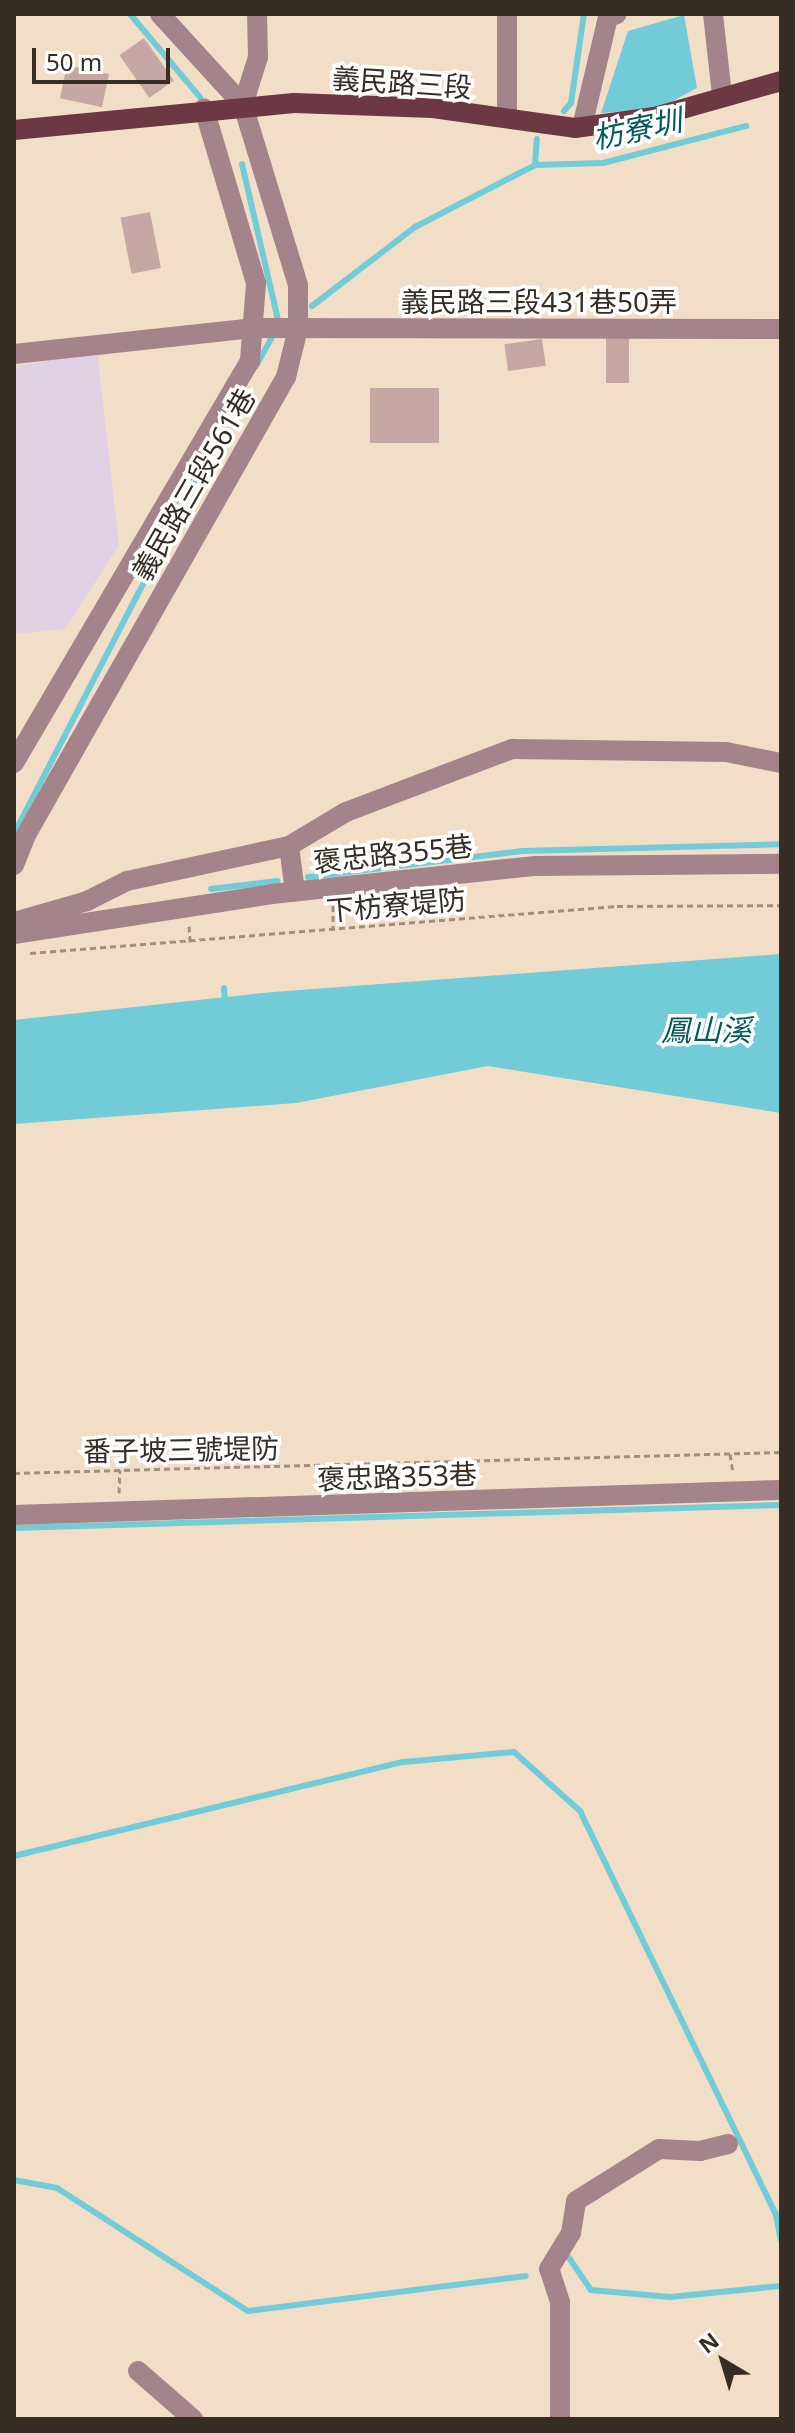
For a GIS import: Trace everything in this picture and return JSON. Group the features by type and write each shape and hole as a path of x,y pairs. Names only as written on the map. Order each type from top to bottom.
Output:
{"main road":[{"name":"義民路三段","path":"14,130 128,122 243,105 433,108 582,127 654,117 781,81"}],"street":[{"path":"160,14 243,105"},
{"path":"243,105 258,57 257,14"},
{"path":"507,14 507,118"},
{"path":"582,127 608,17 617,14"},
{"path":"713,14 722,96"},
{"name":"義民路三段561巷","path":"14,865 286,377 298,329 298,285 243,105"},
{"name":"義民路三段561巷","path":"14,763 250,360 256,283 204,109"},
{"name":"義民路三段431巷50弄","path":"14,354 253,328 781,329"},
{"path":"14,922 87,901 127,881 289,846 346,812 512,749 726,752 781,763"},
{"path":"289,846 295,892"},
{"name":"褒忠路355巷","path":"14,934 295,892 536,866 781,864"},
{"name":"褒忠路353巷","path":"14,1515 781,1490"},
{"path":"560,2419 560,2302 549,2269 566,2245 576,2201 659,2149 690,2152 728,2144"},
{"path":"138,2371 193,2419"}],"path":[{"name":"下枋寮堤防","path":"29,953 617,906 781,905"},
{"name":"番子坡三號堤防","path":"14,1473 781,1452"}],"shaded area":[{"path":"97,350 119,545 65,629 14,634 14,367"}],"water":[{"path":"684,15 697,88 660,108 601,113 628,31"},
{"name":"鳳山溪","path":"781,954 781,1113 488,1066 296,1103 14,1124 14,1020 273,992"}],"building":[{"path":"144,38 174,81 149,98 119,55"},
{"path":"67,65 109,74 102,107 60,98"},
{"path":"150,212 161,268 131,274 121,218"},
{"path":"606,335 629,335 629,383 606,383"},
{"path":"542,339 546,366 508,371 504,344"},
{"path":"370,388 439,388 439,443 370,443"}],"waterway":[{"path":"130,14 200,97"},
{"path":"564,111 571,103 584,14"},
{"name":"枋寮圳","path":"535,165 603,163 746,126"},
{"path":"312,306 415,227 535,165 537,139"},
{"path":"242,164 279,324"},
{"path":"256,366 274,334"},
{"path":"14,834 243,390"},
{"path":"308,877 522,851 781,844"},
{"path":"211,889 278,881"},
{"path":"224,988 225,1004"},
{"path":"14,1528 781,1505"},
{"path":"14,1856 404,1762 514,1752 580,1811 776,2215 781,2240"},
{"path":"14,2180 57,2188 248,2311 526,2276"},
{"path":"565,2252 591,2290 670,2297 781,2286"}]}
